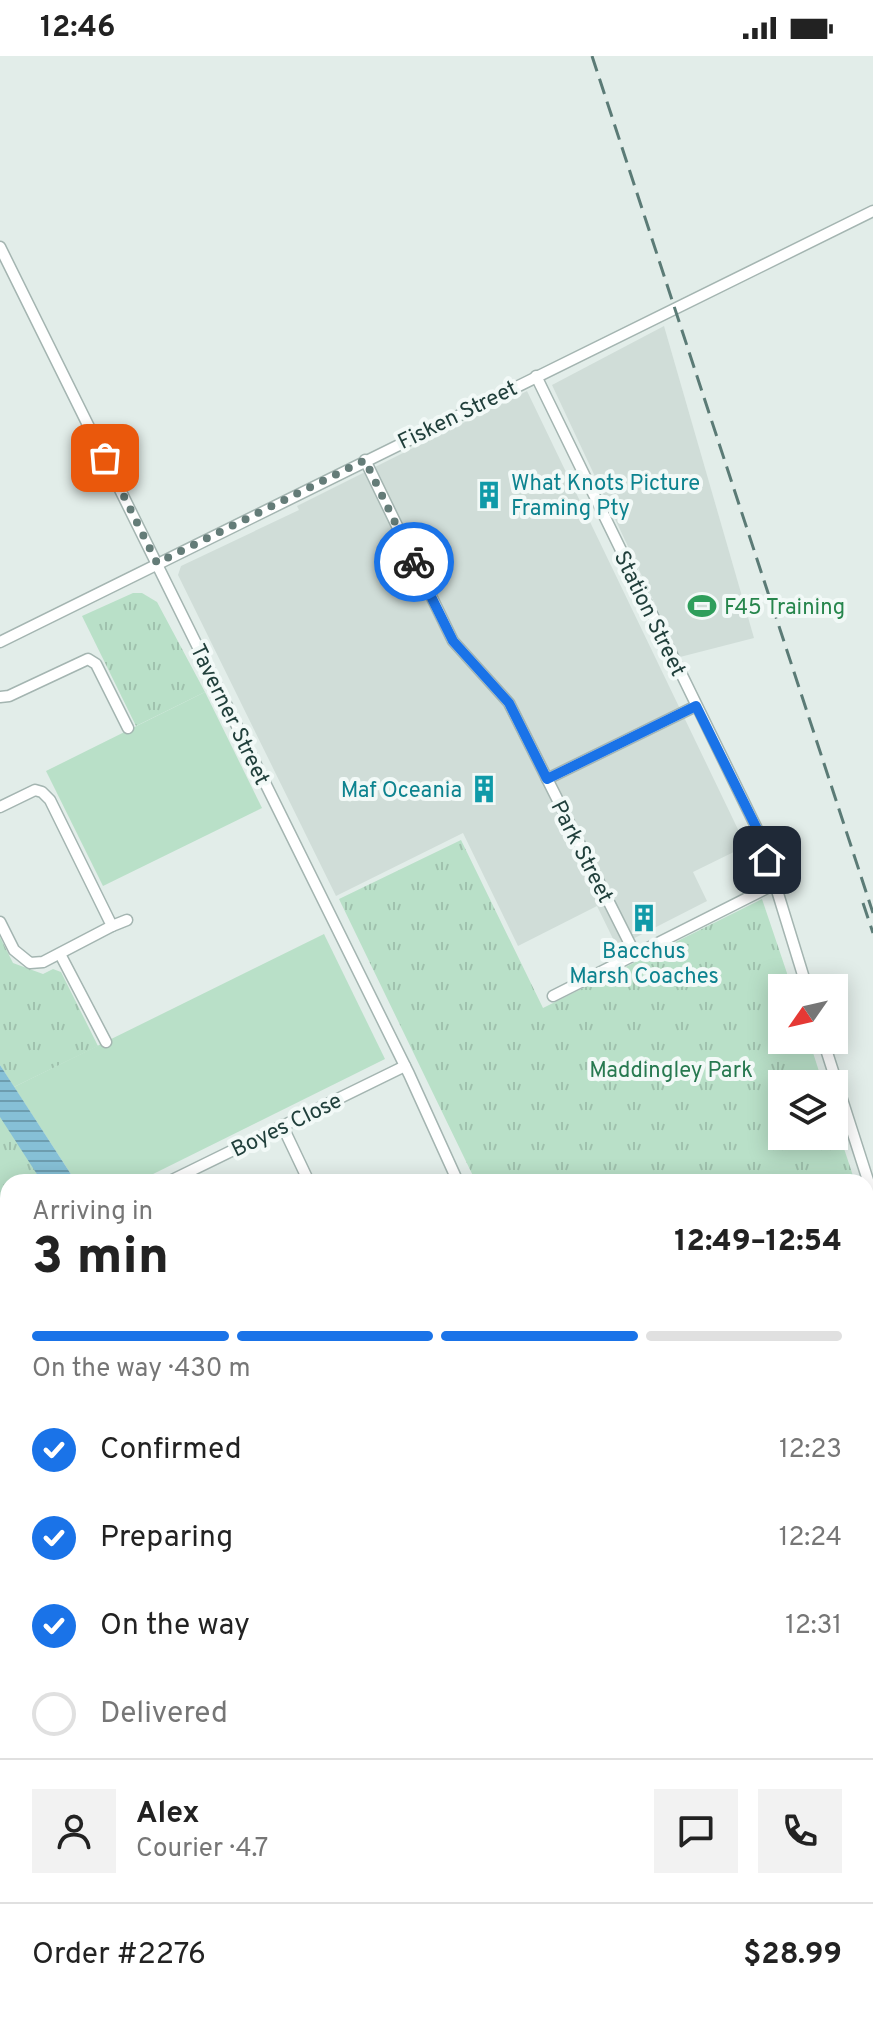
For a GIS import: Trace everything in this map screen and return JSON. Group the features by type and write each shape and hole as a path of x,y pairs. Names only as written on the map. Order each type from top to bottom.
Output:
{"street":[{"name":"Fisken Street","path":"0,642 873,211"},
{"name":"Taverner Street","path":"0,247 405,1066 454,1174"},
{"name":"Station Street","path":"536,376 760,835 803,974"},
{"name":"Park Street","path":"365,460 453,641 509,703 635,954"},
{"path":"0,697 9,696 88,659 96,664 128,728"},
{"path":"547,779 696,706"},
{"path":"0,807 35,790 50,800 112,926"},
{"path":"553,996 775,884"},
{"path":"0,922 14,950 30,963 43,962 127,920"},
{"path":"60,954 106,1042"},
{"path":"827,1054 866,1174"},
{"name":"Boyes Close","path":"184,1174 405,1066"},
{"path":"282,1125 305,1174"}],"shaded area":[{"path":"664,326 754,638 680,657 552,385"},
{"path":"527,391 746,846 693,872 707,901 617,947 597,906 518,946 463,833 336,896 178,575 181,566 299,510 297,506"}],"green space":[{"path":"133,593 142,593 157,602 205,692 136,726 82,616"},
{"path":"205,692 262,808 103,886 46,771"},
{"name":"Maddingley Park","path":"461,840 543,1008 762,899 787,974 768,974 768,1054 813,1054 819,1070 768,1070 768,1150 844,1150 852,1174 472,1174 339,899"},
{"path":"324,934 385,1059 153,1174 71,1174 14,1087"},
{"path":"0,937 13,963 43,974 53,969 61,972 98,1046 14,1087 0,1065"},
{"path":"0,1098 50,1174 0,1174"}],"water":[{"path":"0,1065 71,1174 37,1174 0,1117"}],"railway":[{"path":"592,56 873,913"},
{"path":"863,903 873,933"}],"way so far":[{"path":"105,458 157,563 365,460 414,562"}],"place":[{"name":"What Knots Picture Framing Pty","path":"489,495"},
{"name":"F45 Training","path":"702,606"},
{"name":"Maf Oceania","path":"484,789"},
{"name":"Bacchus Marsh Coaches","path":"644,918"}],"route":[{"path":"414,562 453,641 509,703 547,779 696,706 760,835 767,860"}]}
